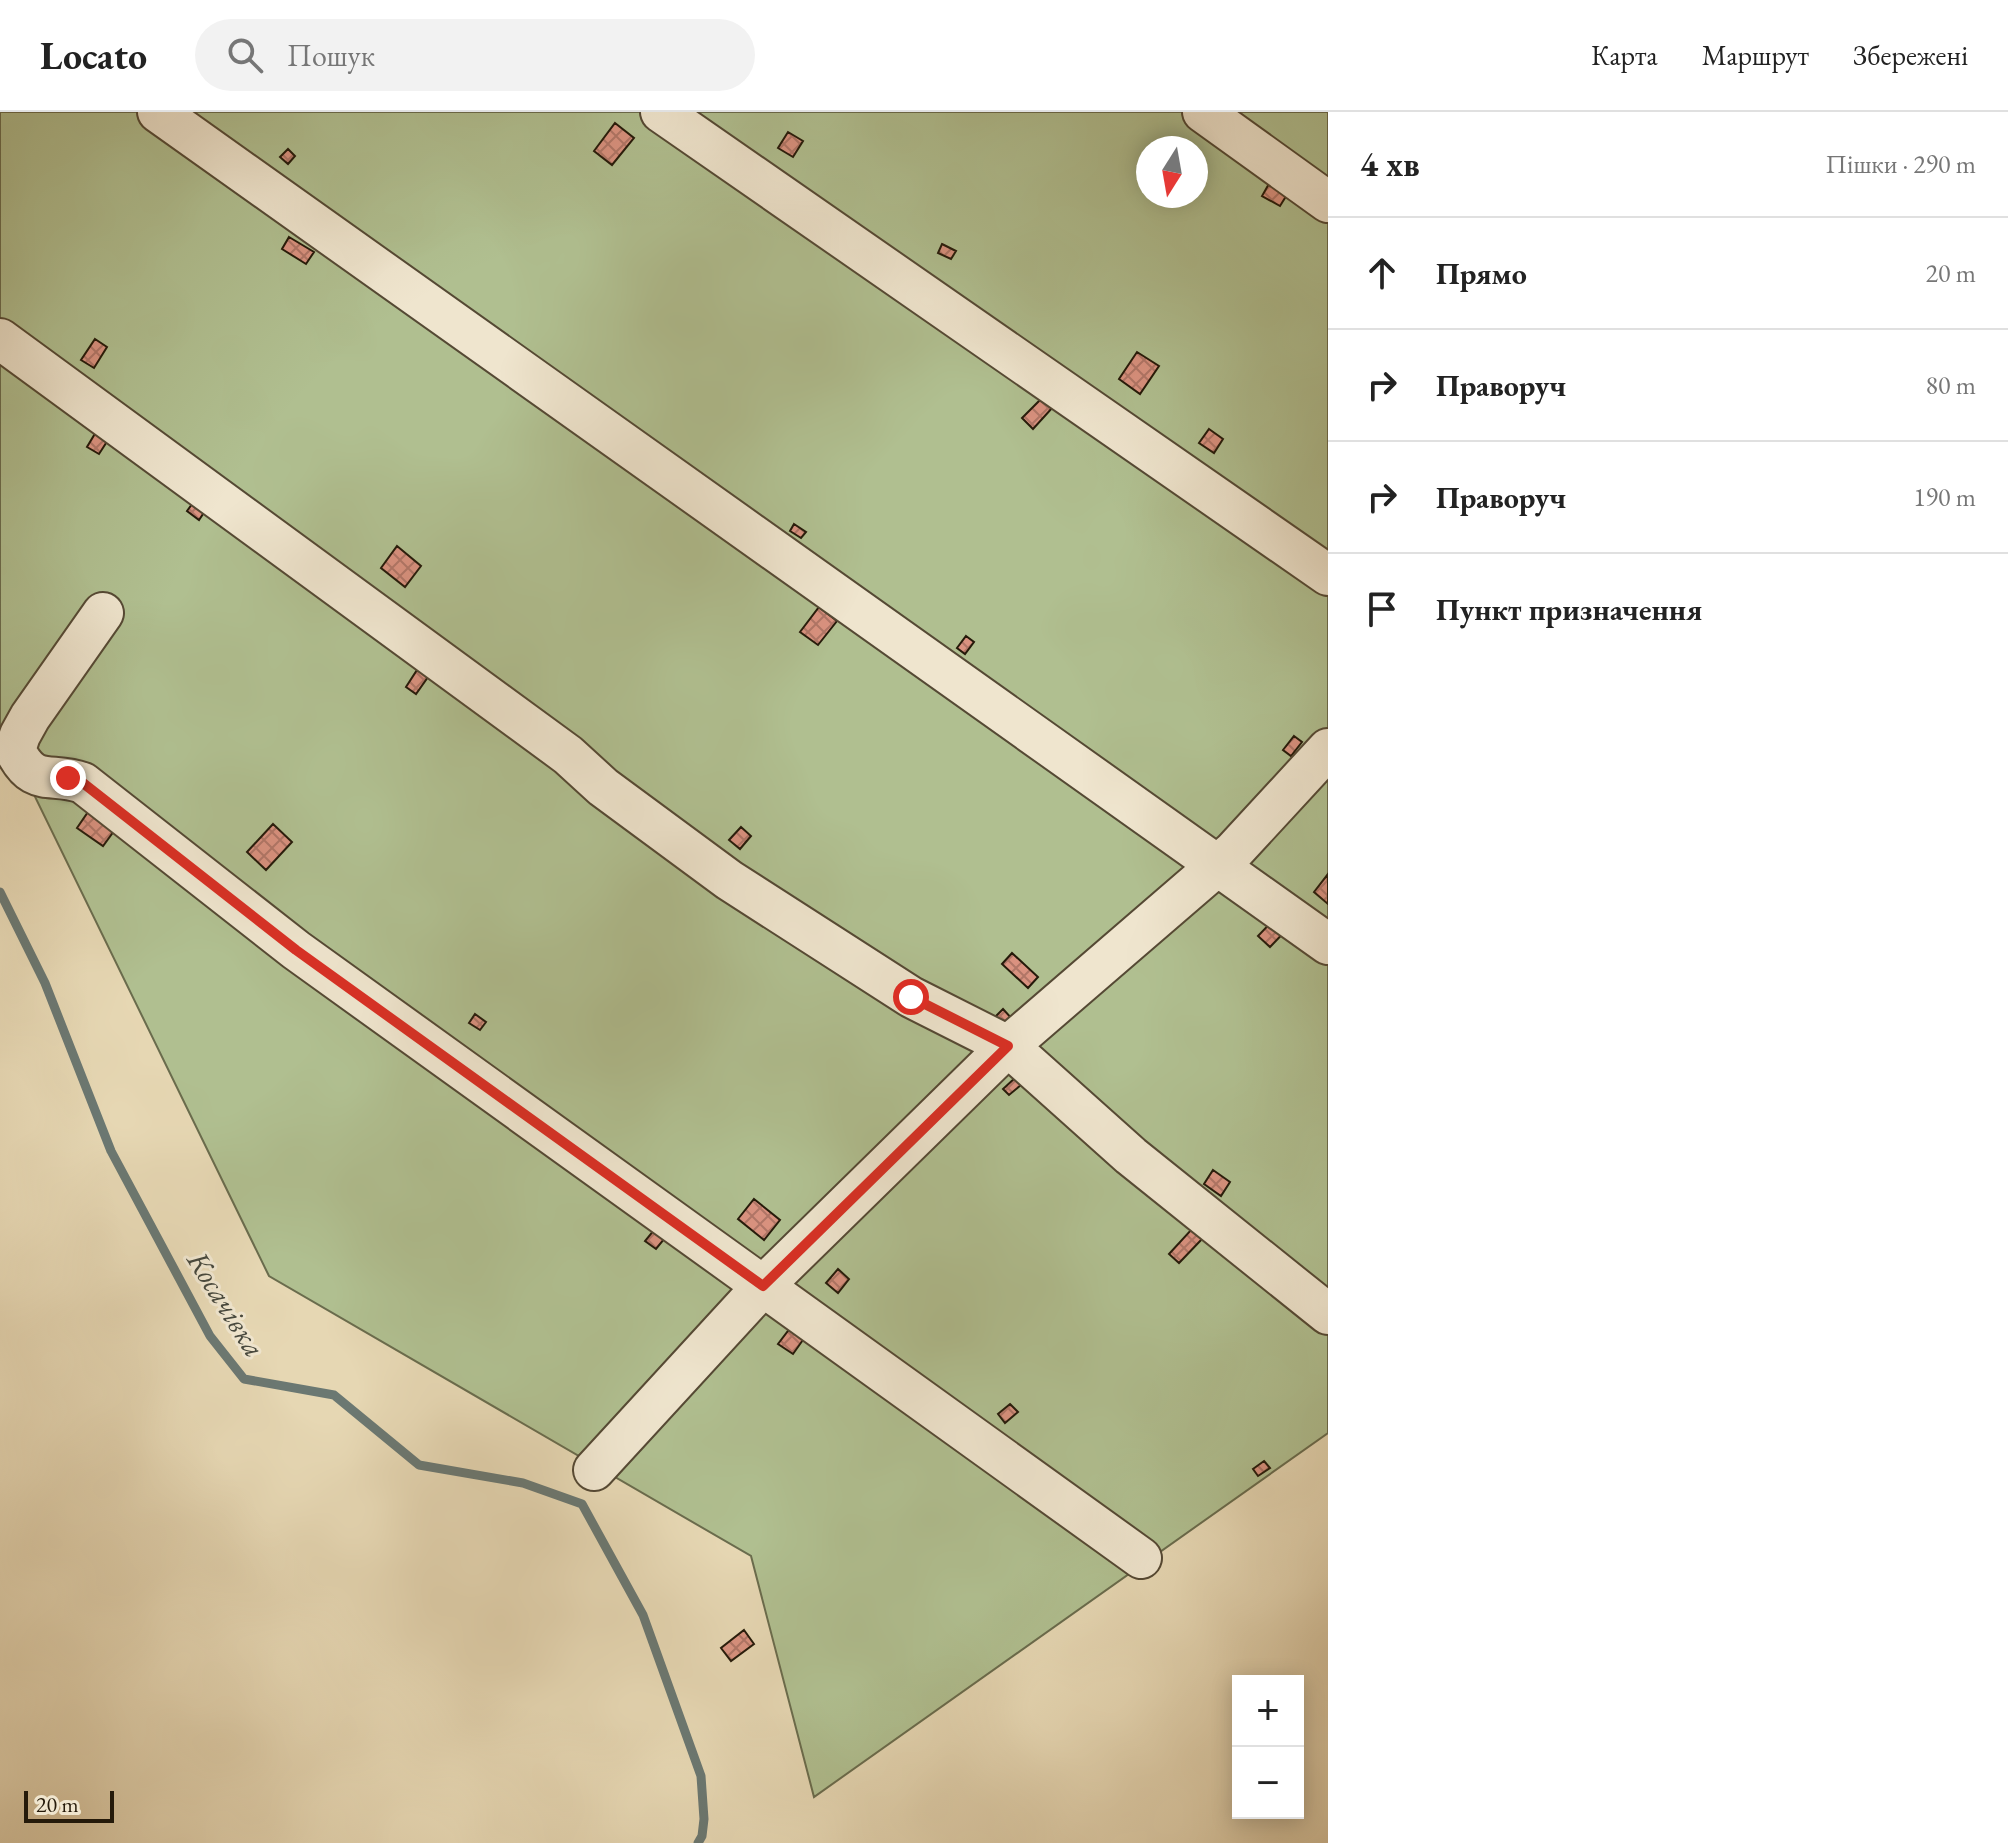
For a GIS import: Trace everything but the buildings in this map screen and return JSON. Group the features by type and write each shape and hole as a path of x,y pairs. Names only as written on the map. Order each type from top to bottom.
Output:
{"street":[{"path":"158,112 1328,944"},
{"path":"661,112 1328,575"},
{"path":"1203,112 1328,202"},
{"path":"0,339 555,745 603,787 729,880 911,997 1008,1046 1131,1156 1328,1314"},
{"path":"103,613 20,735 15,750 21,763 34,776 68,778 83,783 296,950 1141,1558"},
{"path":"594,1470 763,1286 1008,1046 1233,852 1328,749"}],"green space":[{"path":"0,112 1328,112 1328,1433 814,1797 751,1556 269,1276 0,725"}],"waterway":[{"name":"Косачівка","path":"0,892 45,983 111,1151 210,1336 244,1379 334,1395 419,1465 523,1483 582,1504 643,1615 701,1776 704,1819 698,1843"}],"route":[{"path":"68,778 83,783 296,950 763,1286 1008,1046 911,997"}]}
